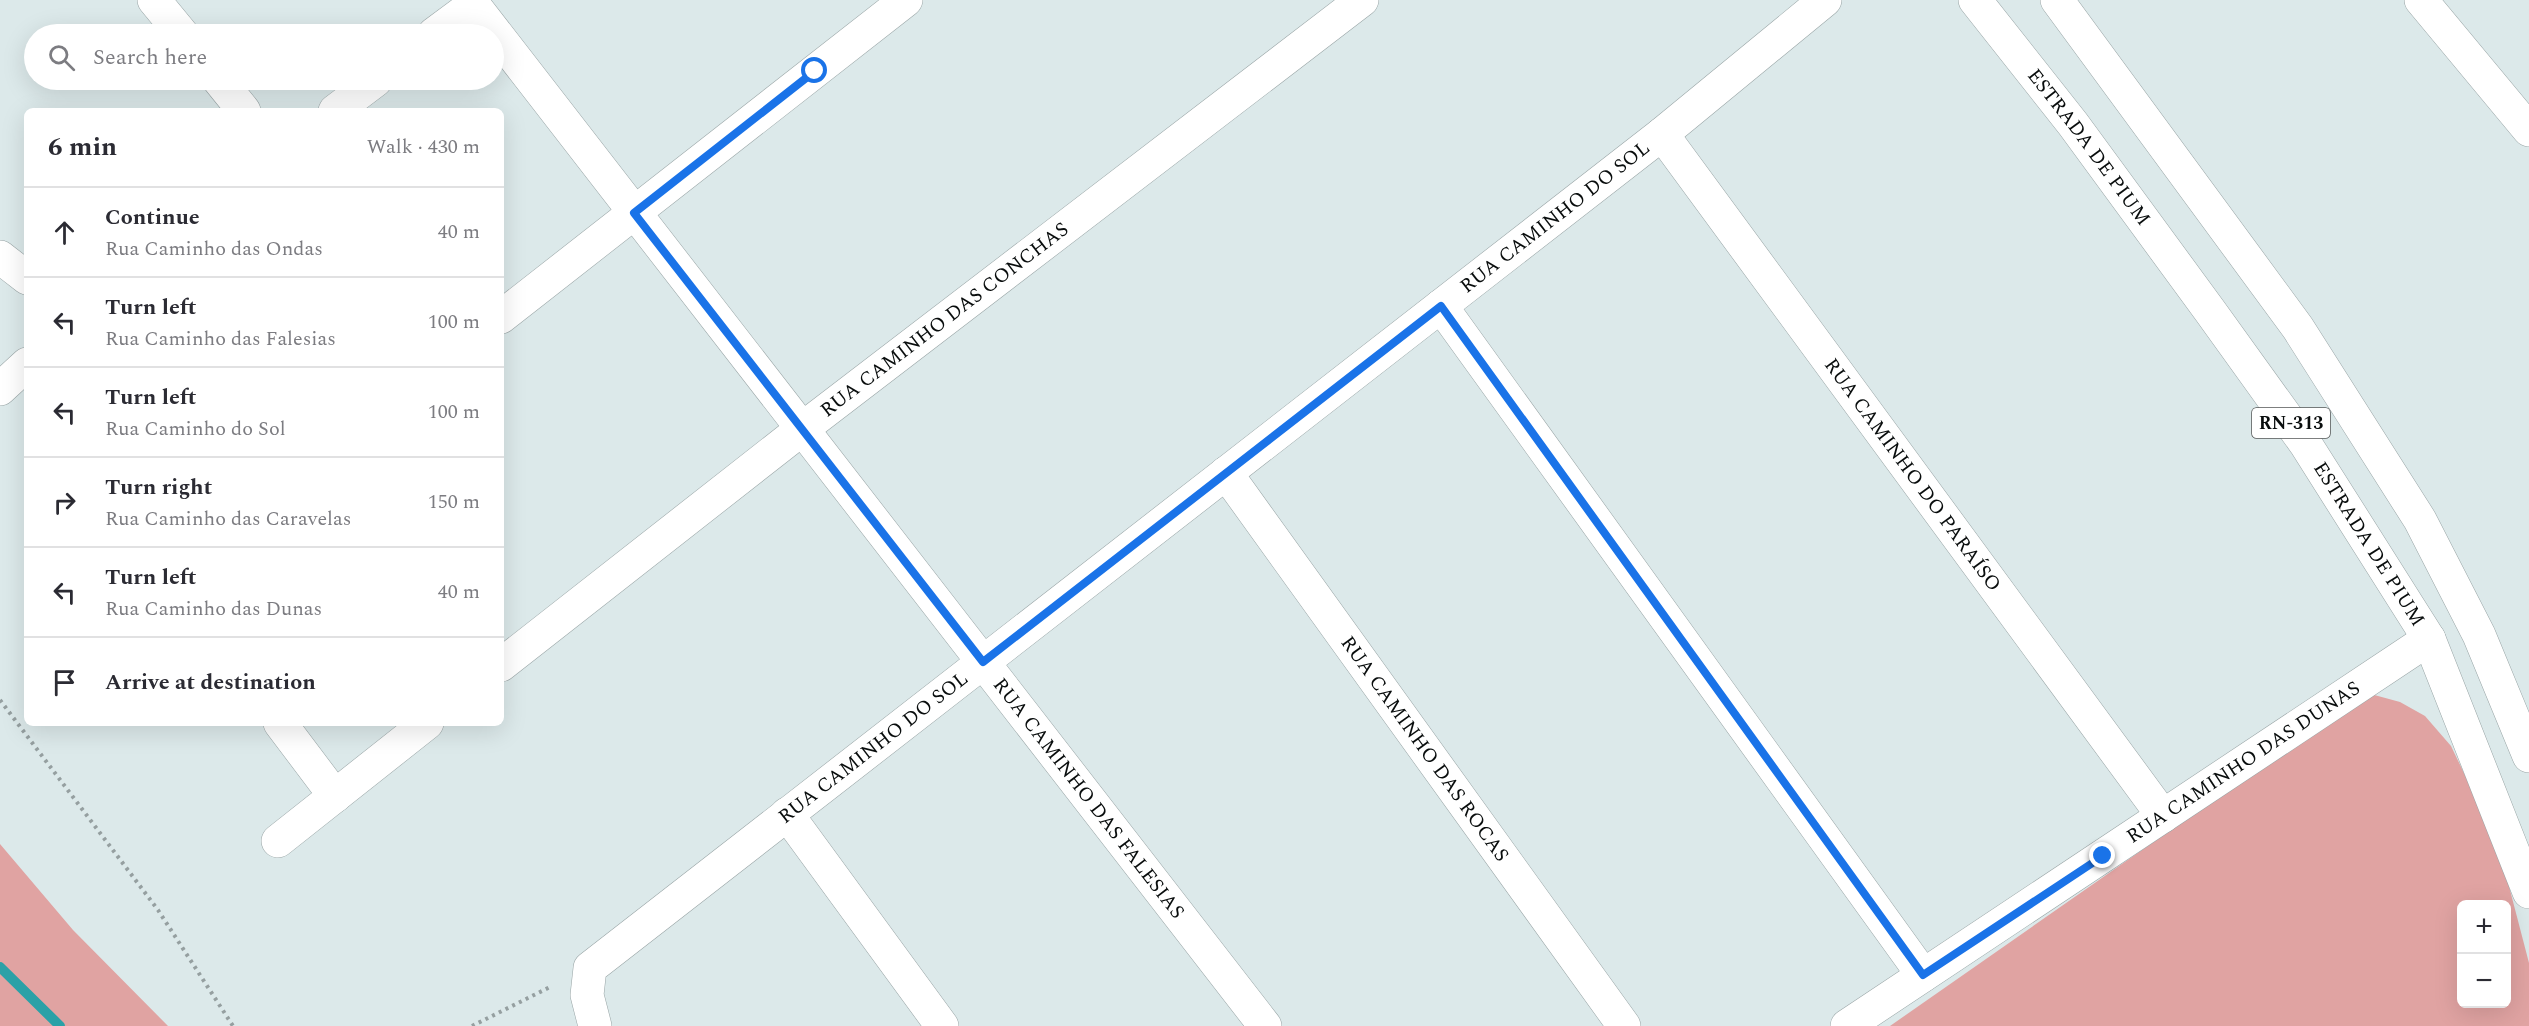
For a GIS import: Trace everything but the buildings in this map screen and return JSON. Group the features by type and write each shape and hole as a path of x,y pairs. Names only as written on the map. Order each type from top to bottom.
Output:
{"street":[{"path":"154,0 174,24"},
{"path":"504,315 906,0"},
{"name":"RUA CAMINHO DAS CONCHAS","path":"504,663 802,429 1362,0"},
{"name":"RUA CAMINHO DO SOL","path":"590,968 1662,134 1825,0"},
{"name":"ESTRADA DE PIUM","path":"1975,0 2073,124 2285,415 2429,639 2529,892"},
{"name":"RN-313","path":"2057,0 2298,328 2413,510 2479,635 2529,756"},
{"path":"2421,0 2529,130"},
{"path":"446,24 471,2"},
{"name":"RUA CAMINHO DAS FALESIAS","path":"471,2 488,24"},
{"name":"RUA CAMINHO DAS FALESIAS","path":"504,45 1265,1026"},
{"path":"227,90 242,108"},
{"path":"339,108 363,90"},
{"name":"RUA CAMINHO DO PARAÍSO","path":"1662,134 2163,816"},
{"path":"0,257 24,276"},
{"path":"1441,306 1923,975"},
{"path":"0,389 24,367"},
{"name":"RUA CAMINHO DAS ROCAS","path":"1226,473 1624,1026"},
{"name":"RUA CAMINHO DAS DUNAS","path":"1847,1026 2429,639"},
{"path":"282,726 335,796"},
{"path":"278,841 423,726"},
{"path":"787,814 942,1026"},
{"path":"590,968 587,995 595,1026"}],"path":[{"path":"0,700 158,910 233,1026"},
{"path":"472,1026 590,968"}],"shaded area":[{"path":"2367,693 2400,702 2425,716 2451,746 2498,844 2529,963 2529,1026 1890,1026"},
{"path":"0,844 73,930 168,1026 0,1026"}],"waterway":[{"path":"0,967 60,1026"}],"route":[{"path":"815,71 634,213 983,662 1441,306 1923,975 2103,856"}]}
